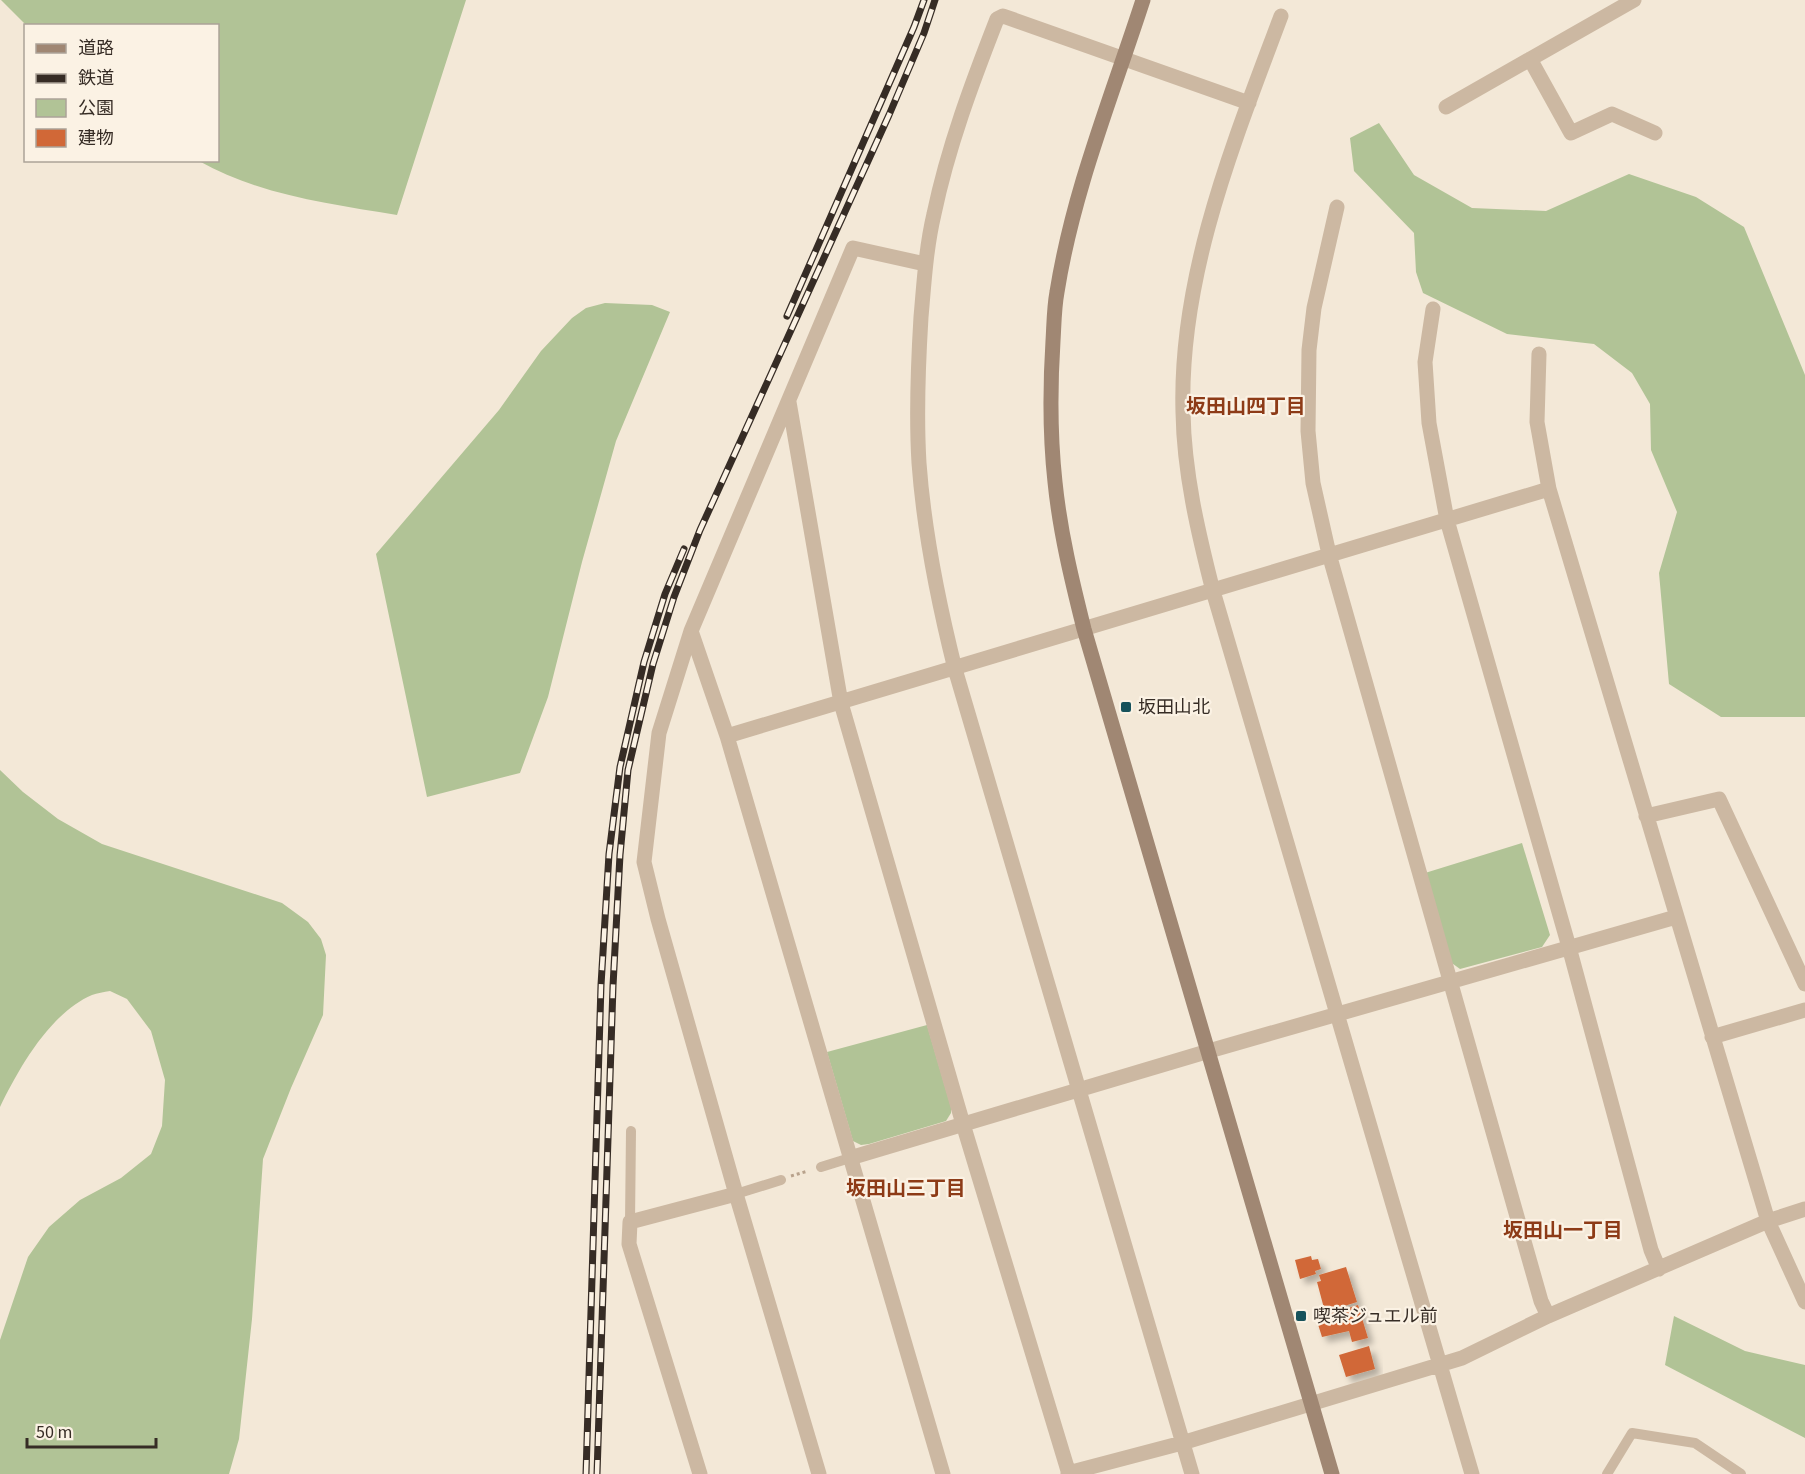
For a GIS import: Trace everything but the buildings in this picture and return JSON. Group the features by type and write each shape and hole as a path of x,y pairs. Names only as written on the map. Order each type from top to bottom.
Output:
{"street":[{"path":"1143,0 1071,221 1057,293 1051,365 1054,482 1064,542 1084,629 1332,1474"},
{"path":"1446,107 1634,0"},
{"path":"1192,1474 954,669 940,609 919,464 918,372 925,264 933,214 963,107 997,20 1003,16 1249,103"},
{"path":"1281,16 1210,221 1194,285 1186,349 1183,410 1186,466 1196,524 1213,591 1472,1474"},
{"path":"1530,59 1571,134 1612,114 1655,133"},
{"path":"1337,207 1314,308 1309,350 1308,431 1313,483 1329,554 1541,1301 1548,1316"},
{"path":"819,1474 736,1194 644,862 659,733 691,631 853,248 925,264"},
{"path":"1432,309 1425,362 1429,423 1447,520 1569,947 1648,1239 1659,1269"},
{"path":"1539,354 1537,422 1549,489 1768,1221 1805,1302"},
{"path":"789,402 841,703 963,1124 1069,1474 1182,1443 1462,1358 1548,1316 1768,1221 1805,1209"},
{"path":"727,736 1549,489"},
{"path":"691,631 727,736 943,1474"},
{"path":"1646,816 1719,799 1805,984"},
{"path":"850,1158 1209,1051 1676,917"},
{"path":"1712,1037 1805,1010"},
{"path":"700,1474 629,1244 630,1222 736,1194"}],"lane":[{"path":"630,1222 631,1131"},
{"path":"821,1167 850,1158"},
{"path":"736,1194 781,1180"},
{"path":"1607,1474 1632,1433 1695,1443 1741,1474"}],"path":[{"path":"781,1180 821,1167"}],"green space":[{"path":"1,0 466,0 397,215 295,197 246,182 201,162 219,162 219,24 25,24"},
{"path":"1379,123 1414,175 1472,208 1546,211 1629,174 1696,197 1744,227 1805,375 1805,717 1721,717 1669,684 1659,573 1677,512 1651,450 1650,404 1632,373 1594,344 1507,334 1423,293 1416,272 1414,233 1354,171 1350,138"},
{"path":"605,303 652,305 670,312 616,441 548,697 520,773 427,797 376,554 499,410 541,351 572,318 586,308"},
{"path":"0,770 23,792 58,819 102,844 282,903 308,922 321,939 326,955 323,1015 263,1159 252,1319 239,1439 229,1474 0,1474 0,1340 28,1257 49,1227 80,1200 121,1178 151,1154 162,1126 165,1080 151,1031 127,999 110,991 92,995 77,1003 49,1028 26,1059 0,1107"},
{"path":"1522,843 1550,935 1542,947 1460,969 1449,961 1425,873"},
{"path":"927,1025 951,1107 951,1113 946,1121 869,1144 861,1145 853,1141 827,1052"},
{"path":"1674,1316 1745,1351 1805,1365 1805,1438 1665,1365"}],"railway":[{"path":"787,316 924,0"},
{"path":"597,1474 613,986 620,855 628,770 653,664 674,597 700,530 889,115 924,33 935,0"},
{"path":"586,1474 601,985 609,854 620,767 644,662 665,594 684,549"}],"place":[{"name":"坂田山北","path":"1126,707"},
{"name":"喫茶ジュエル前","path":"1301,1316"}],"district":[{"name":"坂田山四丁目","path":"1246,407"},
{"name":"坂田山三丁目","path":"906,1189"},
{"name":"坂田山一丁目","path":"1563,1231"}]}
